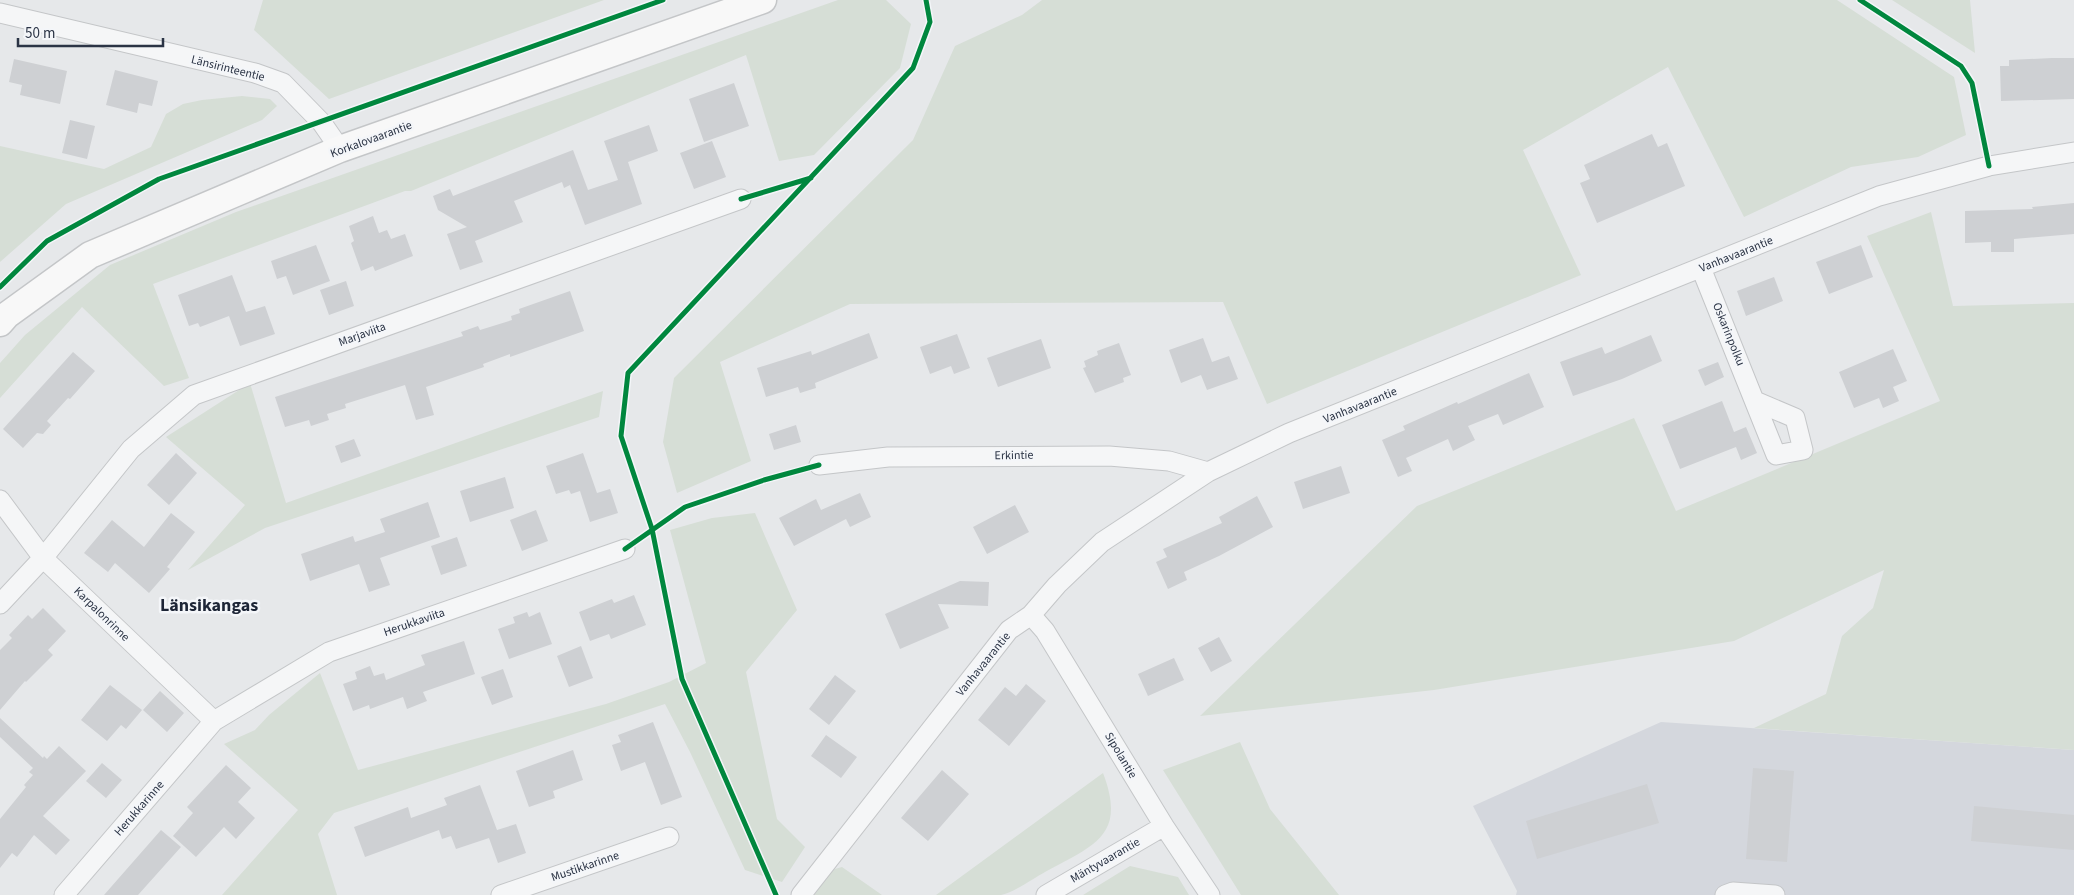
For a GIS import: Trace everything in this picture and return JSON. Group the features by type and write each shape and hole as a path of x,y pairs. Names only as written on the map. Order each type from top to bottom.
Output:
{"street":[{"name":"Korkalovaarantie","path":"0,323 7,315 90,255 340,149 763,0"},
{"name":"Länsirinteentie","path":"0,13 255,73 283,82 322,123 340,149"},
{"name":"Vanhavaarantie","path":"800,895 1009,630 1031,615 1057,585 1102,542 1208,472 1290,433 1879,196 1989,166 2074,152"},
{"name":"Marjaviita","path":"0,604 44,558 131,449 194,394 741,199"},
{"name":"Oskarinpolku","path":"1702,268 1755,401"},
{"name":"Erkintie","path":"819,465 888,457 1099,456 1169,461 1208,472"},
{"name":"Karpalonrinne","path":"0,500 44,558 214,720"},
{"name":"Herukkaviita","path":"214,720 329,652 625,549"},
{"name":"Sipolantie","path":"1031,615 1045,631 1164,826 1210,895"},
{"name":"Herukkarinne","path":"64,895 214,720"},
{"name":"Mäntyvaarantie","path":"1046,895 1164,826"},
{"name":"Mustikkarinne","path":"501,895 669,837"},
{"path":"1725,895 1733,892 1775,895"}],"shaded area":[{"path":"263,0 604,0 329,99 254,30"},
{"path":"838,0 886,0 911,24 900,68 814,155 779,161 746,55 411,191 405,191 153,284 189,378 164,386 82,307 0,398 0,363 25,335 110,265 236,212"},
{"path":"1042,0 1837,0 1954,77 1966,135 1918,157 1851,167 1744,217 1668,67 1523,150 1581,275 1267,404 1223,302 850,304 720,362 751,461 677,493 663,442 674,378 913,140 955,46 1022,15"},
{"path":"1892,0 1970,0 1975,53"},
{"path":"242,96 270,99 277,106 262,120 66,204 0,262 0,146 104,169 151,147 166,114 183,104"},
{"path":"1931,212 1953,306 2074,303 2074,750 1754,728 1826,694 1842,636 1873,608 1884,570 1734,641 1434,690 1200,716 1417,506 1634,418 1676,511 1940,401 1867,236"},
{"path":"250,383 286,503 603,391 599,417 265,528 188,570 245,505 166,437"},
{"path":"755,513 797,610 746,672 777,819 805,847 782,882 745,870 690,752 665,704 334,813 318,834 337,895 222,895 298,810 224,744 255,730 269,715 320,673 358,770 606,704 669,682 706,663 670,530 712,518"},
{"path":"1661,722 2074,750 2074,895 1516,895 1517,891 1473,806"},
{"path":"1240,742 1270,809 1339,895 1241,895 1163,770"},
{"path":"1103,773 1109,794 1111,811 1108,825 1101,836 1091,845 1006,894 936,895"},
{"path":"1130,866 1178,877 1189,895 1083,895"},
{"path":"842,867 882,895 814,895 831,870"}],"building":[{"path":"2074,58 2074,99 2001,101 2000,66 2009,66 2009,60"},
{"path":"14,59 67,71 60,104 20,95 22,85 9,82"},
{"path":"115,70 158,81 152,106 139,103 137,113 106,105"},
{"path":"734,83 749,126 704,142 689,99"},
{"path":"70,120 95,126 87,159 62,153"},
{"path":"649,125 658,151 628,162 642,204 585,225 570,185 564,188 562,182 514,201 523,222 475,241 483,262 460,270 447,234 467,227 438,210 433,196 450,189 453,196 573,150 588,190 618,180 604,141"},
{"path":"1652,134 1658,147 1667,143 1685,186 1597,223 1580,183 1590,179 1584,165"},
{"path":"712,141 726,177 694,189 680,153"},
{"path":"2074,203 2074,234 2014,239 2014,252 1991,252 1991,242 1965,243 1965,211 2033,209 2032,207"},
{"path":"373,216 379,233 387,230 391,239 405,234 413,256 375,271 373,266 361,271 351,243 354,241 349,226"},
{"path":"316,245 330,281 293,295 286,276 277,279 271,261"},
{"path":"1861,245 1873,277 1829,294 1816,262"},
{"path":"232,275 246,312 265,306 275,334 240,346 229,316 200,327 198,323 189,326 178,295"},
{"path":"1774,277 1783,301 1746,316 1737,291"},
{"path":"346,281 354,306 329,315 320,290"},
{"path":"570,291 584,331 510,357 510,354 483,364 484,367 426,387 434,415 416,420 405,385 345,404 346,408 327,414 329,420 311,426 309,420 285,427 275,397 463,336 461,332 478,326 480,330 512,320 511,316 520,313 519,309"},
{"path":"869,333 878,358 815,383 816,388 800,393 798,387 766,397 757,368 811,351 812,355"},
{"path":"957,334 970,368 954,374 951,366 930,374 920,347"},
{"path":"1651,335 1662,361 1622,379 1573,396 1560,362 1602,347 1605,354"},
{"path":"1203,338 1212,362 1229,356 1238,379 1207,390 1201,375 1181,383 1169,350"},
{"path":"1041,339 1051,368 998,387 987,358"},
{"path":"1119,343 1131,375 1123,378 1124,382 1095,393 1083,368 1086,367 1084,361 1098,355 1097,351"},
{"path":"1893,349 1907,381 1893,387 1899,401 1883,408 1879,398 1854,408 1839,372"},
{"path":"73,352 95,371 47,421 51,425 43,434 37,433 23,448 3,429"},
{"path":"1718,362 1724,377 1705,386 1698,370"},
{"path":"1529,373 1544,407 1503,425 1498,414 1468,426 1475,440 1453,451 1448,439 1406,458 1412,471 1398,477 1382,440 1405,430 1403,426"},
{"path":"1722,401 1734,432 1746,427 1757,453 1741,460 1736,447 1680,469 1662,425"},
{"path":"796,425 801,442 774,450 769,434"},
{"path":"354,439 361,456 341,463 335,446"},
{"path":"176,453 197,473 169,505 147,485"},
{"path":"583,453 597,493 610,489 618,513 590,522 580,491 571,494 569,490 556,494 546,466"},
{"path":"1341,466 1350,493 1303,509 1294,482"},
{"path":"505,477 514,508 470,522 460,491"},
{"path":"860,493 871,517 850,527 846,519 794,546 779,518 816,499 821,510"},
{"path":"1257,496 1273,527 1219,556 1184,572 1187,580 1168,589 1156,562 1167,557 1163,549 1222,523 1219,517"},
{"path":"428,502 440,537 380,558 390,585 369,592 359,564 310,581 301,554 353,536 355,542 385,532 380,519"},
{"path":"1015,505 1029,532 987,554 973,527"},
{"path":"536,510 548,541 522,551 510,520"},
{"path":"171,513 195,532 167,567 170,569 149,593 115,563 108,572 84,553 112,520 144,547"},
{"path":"457,537 467,566 441,575 431,546"},
{"path":"960,581 989,582 988,606 938,604 949,628 900,649 885,614"},
{"path":"634,595 646,625 611,639 609,634 590,641 579,612 612,599 614,603"},
{"path":"43,608 66,631 48,650 53,655 25,681 0,710 0,650 12,638 9,635 28,615 32,619"},
{"path":"527,612 529,617 540,612 552,644 509,659 498,629 515,623 513,617"},
{"path":"1219,637 1232,661 1211,672 1198,648"},
{"path":"464,641 475,674 423,692 427,701 407,709 403,697 370,709 369,705 353,711 343,684 357,679 355,672 370,666 374,676 384,673 386,680 425,665 421,655"},
{"path":"581,646 593,678 569,687 557,656"},
{"path":"1174,658 1184,680 1148,696 1138,674"},
{"path":"503,669 513,697 492,705 481,677"},
{"path":"835,675 856,691 829,725 809,709"},
{"path":"1026,684 1046,701 1009,746 978,720 1005,687 1016,696"},
{"path":"110,685 142,710 126,729 121,725 107,741 81,720"},
{"path":"160,691 184,713 167,732 143,710"},
{"path":"0,718 43,758 44,756 47,759 59,746 86,771 43,816 70,840 56,855 34,835 17,857 12,853 0,868 0,819 26,787 24,785 33,775 29,772 33,768 0,737"},
{"path":"653,722 682,797 661,805 645,762 621,771 612,745 621,742 618,735"},
{"path":"826,735 857,757 841,778 811,756"},
{"path":"573,750 583,780 553,791 555,798 529,807 516,771"},
{"path":"102,763 122,780 106,798 86,781"},
{"path":"226,765 251,788 238,802 255,818 236,839 224,827 196,857 173,836 193,813 187,807"},
{"path":"1753,768 1794,771 1787,862 1746,859"},
{"path":"942,770 969,794 928,841 901,818"},
{"path":"1647,784 1659,823 1537,859 1526,821"},
{"path":"480,785 497,830 516,824 526,853 498,863 489,838 456,849 451,836 442,839 439,830 365,857 354,827 408,807 411,818 447,805 444,798"},
{"path":"1974,806 2074,815 2074,850 1971,841"},
{"path":"161,830 181,847 138,895 104,895"}],"cycle path":[{"path":"0,287 47,241 159,179 663,0"},
{"path":"776,895 682,679 652,529 621,436 628,373 913,68 930,22 926,0"},
{"path":"1860,0 1961,66 1972,83 1989,166"},
{"path":"741,199 811,178"},
{"path":"625,549 685,507 764,480 819,465"}],"district":[{"name":"Länsikangas","path":"209,605"}]}
